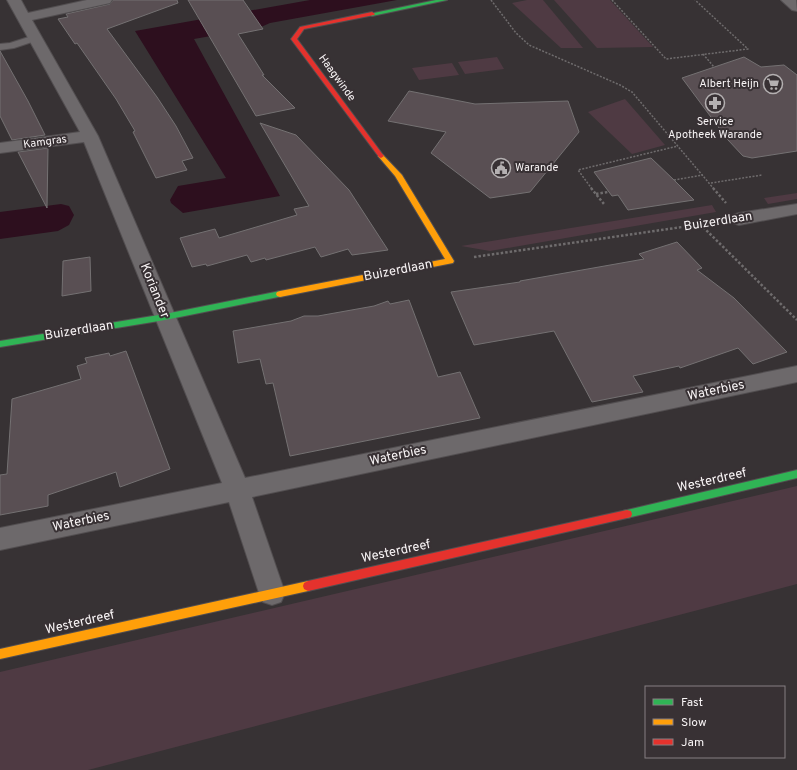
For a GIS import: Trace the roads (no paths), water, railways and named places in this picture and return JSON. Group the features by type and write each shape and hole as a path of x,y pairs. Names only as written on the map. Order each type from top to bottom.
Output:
{"street":[{"path":"13,6 105,0"},
{"name":"Haagwinde","path":"444,0 302,28 294,39 376,151 398,175 450,261"},
{"path":"788,0 797,7"},
{"name":"Koriander","path":"13,6 35,38 90,136 237,489 272,593"},
{"name":"Kamgras","path":"0,148 90,136"},
{"name":"Buizerdlaan","path":"739,219 797,209"},
{"name":"Buizerdlaan","path":"0,344 165,317 450,261"},
{"name":"Waterbies","path":"0,539 797,374"},
{"name":"Westerdreef","path":"0,654 600,520 797,474"}],"lane":[{"path":"0,47 11,46 35,38"}],"place":[{"name":"Albert Heijn","path":"773,84"},
{"name":"Service Apotheek Warande","path":"715,103"},
{"name":"Warande","path":"501,168"}]}
